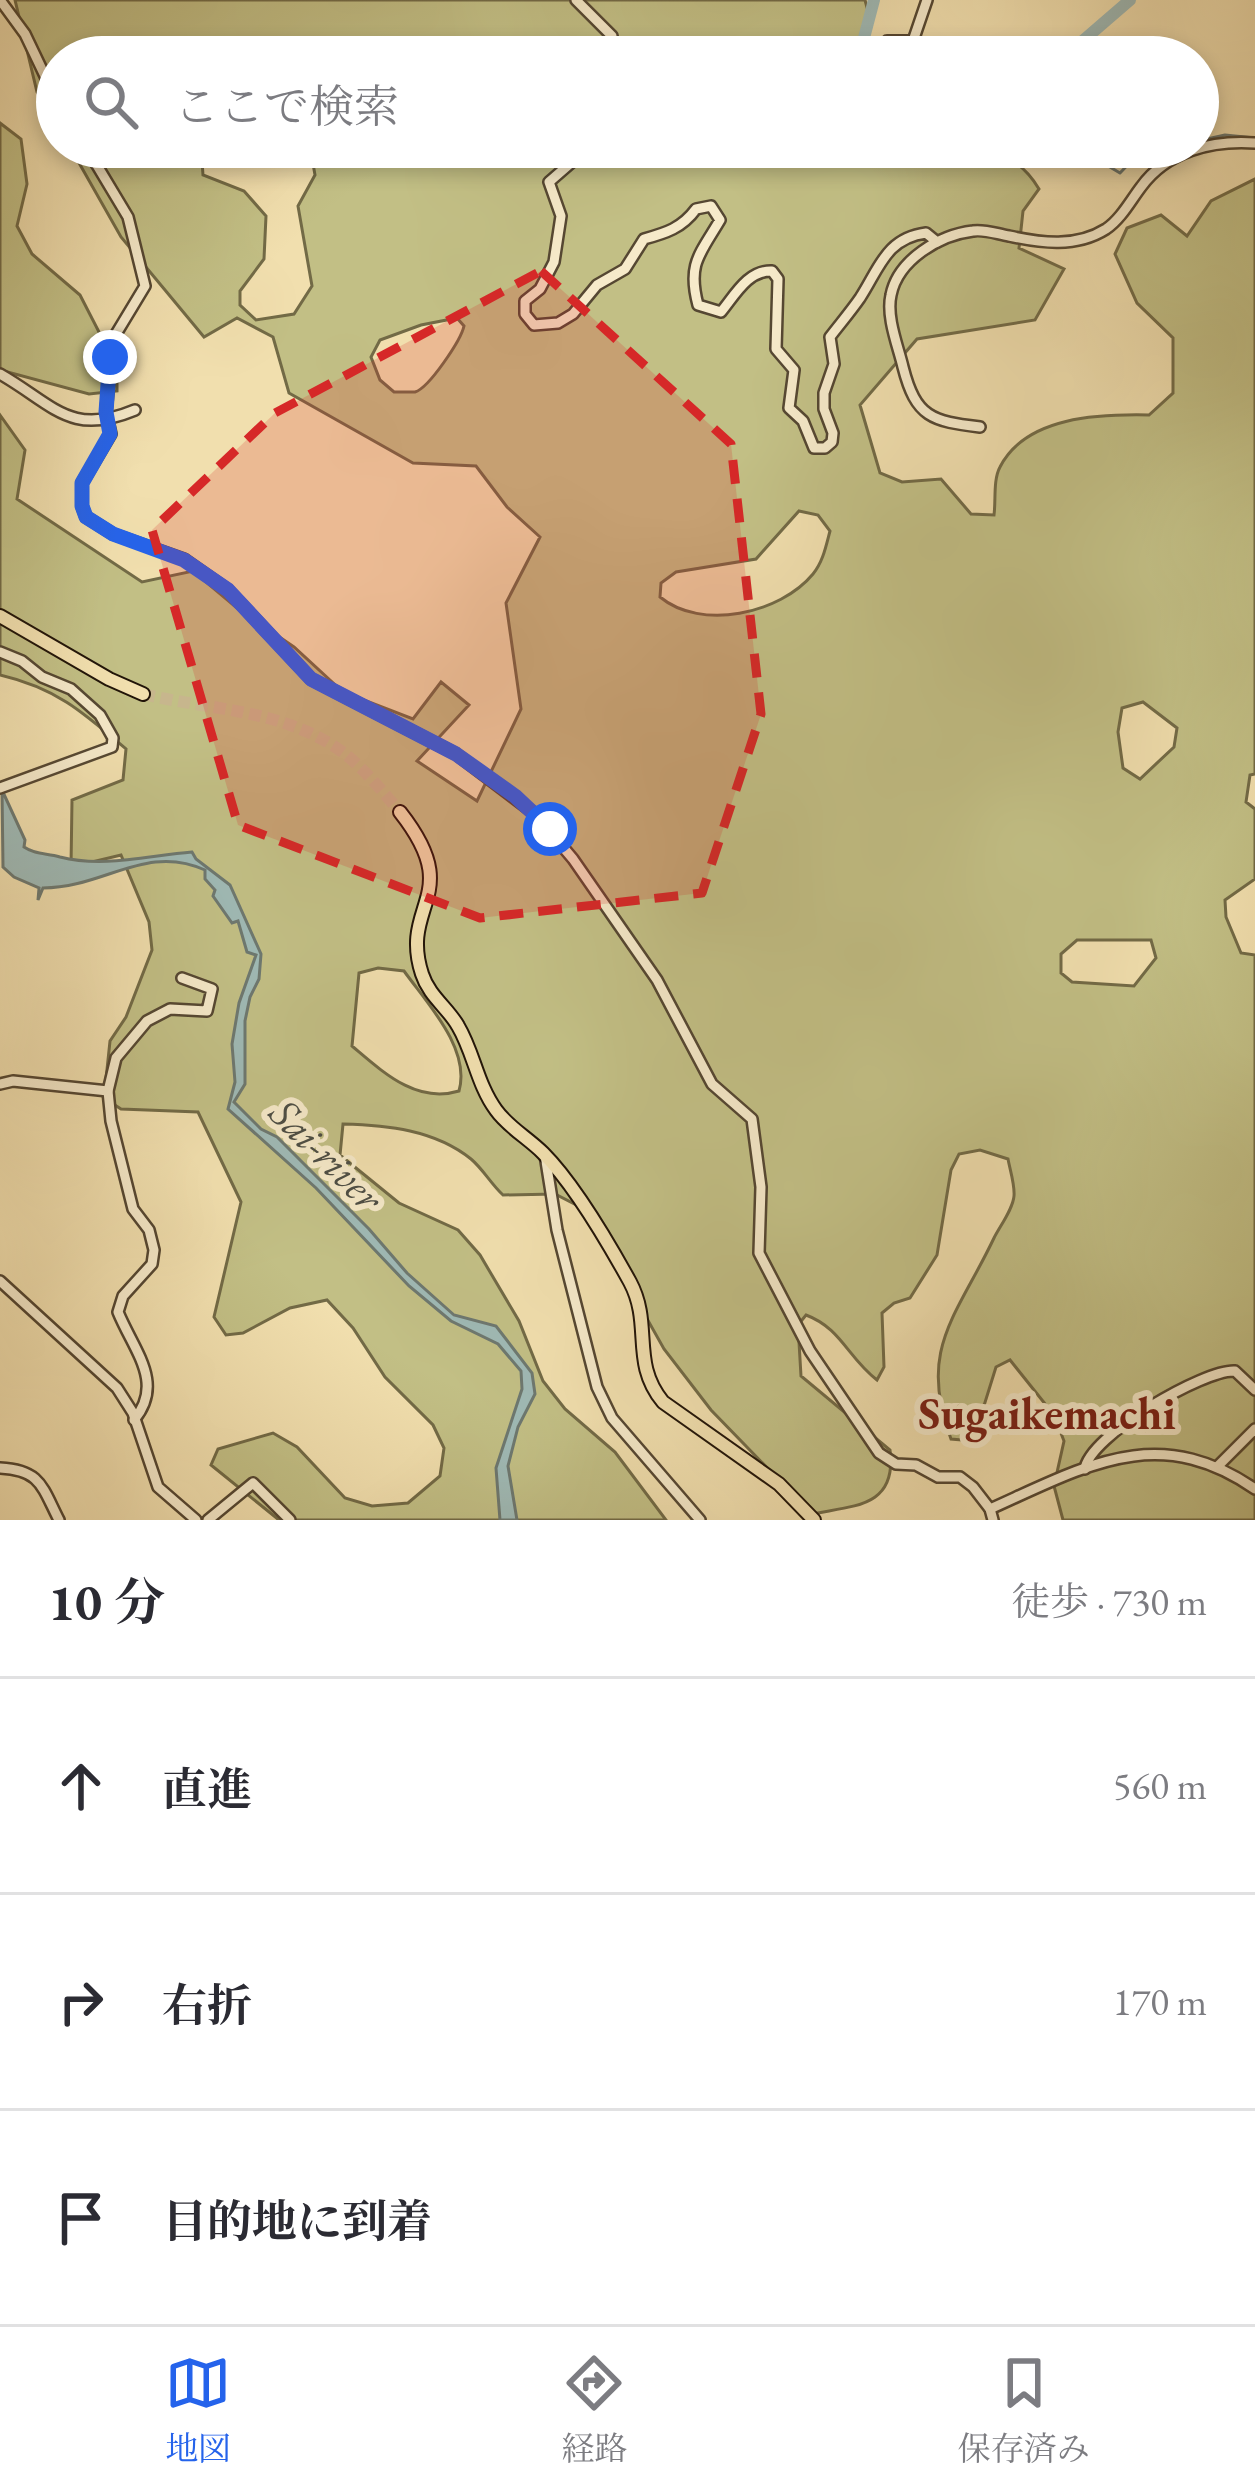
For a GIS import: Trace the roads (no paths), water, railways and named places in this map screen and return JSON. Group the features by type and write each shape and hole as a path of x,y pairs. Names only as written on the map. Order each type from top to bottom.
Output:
{"main road":[{"path":"0,616 143,694"},
{"path":"400,812 422,839 432,870 431,892 420,922 422,975 436,1001 455,1020 481,1086 499,1114 545,1155 579,1198 630,1282 639,1304 642,1361 651,1388 663,1402 779,1484 814,1520"}],"street":[{"path":"0,0 36,57"},
{"path":"576,0 612,36"},
{"path":"914,36 927,0"},
{"path":"1219,143 1255,143"},
{"path":"99,168 128,217 145,286 113,339 110,434 82,483 86,517 113,534 184,560 228,590 311,679 456,754 515,796 550,829 672,1002 695,1058 712,1084 752,1120 761,1187 759,1253 810,1351 879,1453 896,1464 916,1465 938,1477 960,1477 992,1515 1085,1469 1130,1455 1162,1453 1218,1466 1255,1490"},
{"path":"565,168 549,182 561,216 554,262 540,289 525,301 525,314 534,325 558,323 573,314 597,285 625,269 644,239 670,232 696,208 711,206 720,220 696,257 691,280 698,305 721,312 746,281 760,271 772,271 778,279 776,350 794,370 789,408 803,421 814,448 832,442 824,409 834,364 830,337 889,248 914,234 926,233 938,242"},
{"path":"980,427 943,422 919,407 906,379 892,321 890,298 898,276 938,242 974,230 1058,244 1086,238 1108,228 1159,168"},
{"path":"0,374 67,415 93,423 135,410"},
{"path":"0,652 71,689 100,715 113,738 112,747 0,788"},
{"path":"134,1420 148,1403 148,1381 118,1312 124,1296 152,1264 154,1250 148,1230 133,1209 108,1091 116,1058 148,1022 170,1010 207,1010 212,989 182,978"},
{"path":"0,1084 14,1081 108,1091"},
{"path":"545,1155 556,1230 597,1387 612,1418 700,1520"},
{"path":"0,1281 117,1388 158,1486 196,1520"},
{"path":"1085,1469 1087,1456 1142,1411 1212,1375 1235,1371 1255,1390"},
{"path":"1218,1466 1255,1429"},
{"path":"0,1468 26,1469 37,1478 59,1520"},
{"path":"208,1520 253,1483 290,1520"}],"water":[{"path":"2,790 24,847 33,851 92,861 192,852 230,885 261,954 259,979 245,1021 245,1084 234,1102 261,1129 277,1137 407,1273 454,1315 496,1326 532,1373 535,1394 518,1427 508,1466 517,1520 500,1520 496,1468 522,1389 521,1371 498,1344 451,1321 409,1286 316,1188 228,1109 235,1082 232,1044 239,1003 256,955 247,952 238,921 232,923 213,896 215,890 205,879 205,870 184,863 144,864 43,888 38,900 39,888 3,867"}],"waterway":[{"path":"865,36 874,0"},
{"path":"1088,36 1130,0"},
{"path":"1219,136 1255,138"},
{"path":"1112,168 1120,173 1125,168"}],"tunnel":[{"path":"143,694 270,719 318,737 357,764 400,812"}],"district":[{"name":"Sugaikemachi","path":"1047,1413"}],"water label":[{"name":"Sai-river","path":"327,1154"}]}
